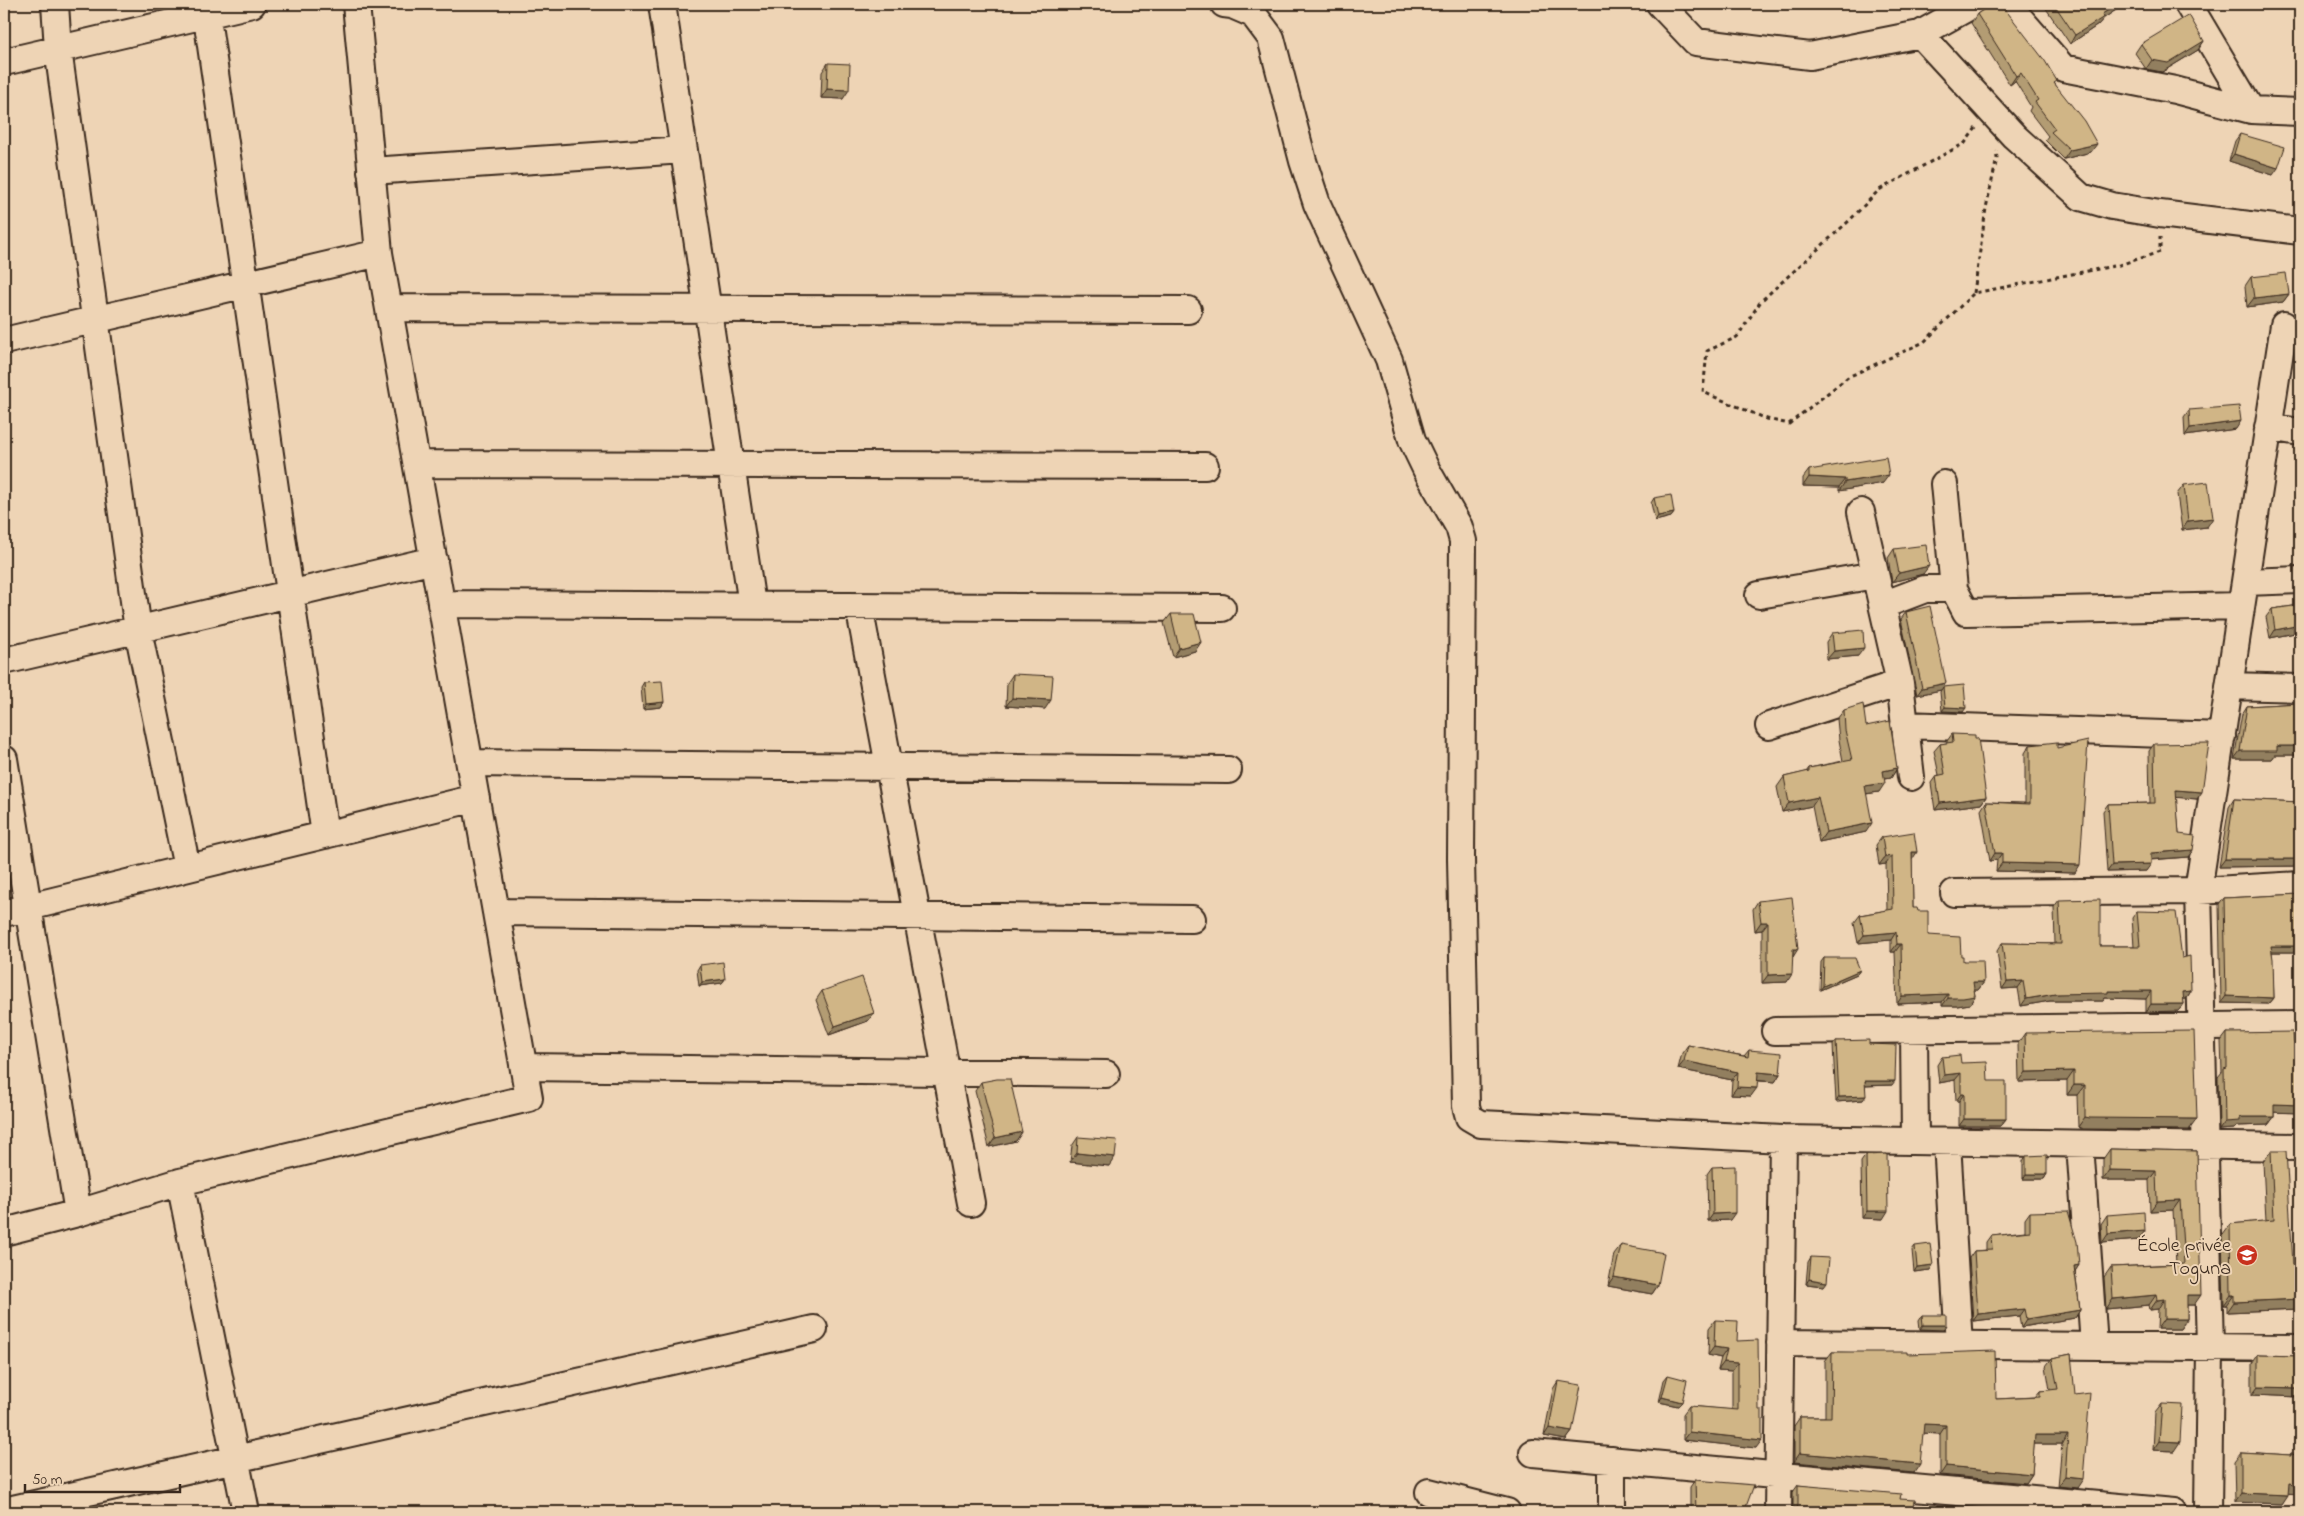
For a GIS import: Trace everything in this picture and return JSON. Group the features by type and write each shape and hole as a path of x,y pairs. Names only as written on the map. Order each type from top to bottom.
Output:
{"street":[{"path":"55,4 58,50 138,630 187,868"},
{"path":"4,62 58,50 206,9 252,4"},
{"path":"4,1232 78,1213 180,1182 529,1098 379,253 356,4"},
{"path":"662,4 752,606"},
{"path":"1224,4 1232,5 1253,14 1272,38 1303,161 1317,204 1389,360 1412,440 1459,527 1463,541 1461,859 1466,1106 1469,1117 1481,1124 1783,1139 2300,1147"},
{"path":"1660,4 1696,42 1810,56 1920,34 1974,4"},
{"path":"2007,4 2062,68 2175,90 2251,110 2300,112"},
{"path":"2188,4 2251,110"},
{"path":"206,9 292,594 325,834"},
{"path":"1920,34 2014,136 2081,196 2112,206 2160,214 2300,231"},
{"path":"372,171 684,150"},
{"path":"4,341 379,253"},
{"path":"389,308 1188,310"},
{"path":"2208,1512 2210,1347 2198,891 2284,324"},
{"path":"2268,426 2300,432"},
{"path":"416,464 1206,466"},
{"path":"1944,484 1954,589 1966,612 2243,594 2300,580"},
{"path":"1861,512 1900,683 1910,777"},
{"path":"4,661 434,560"},
{"path":"1759,595 1875,575"},
{"path":"1882,605 1925,590 1954,589"},
{"path":"441,604 1222,608"},
{"path":"858,606 971,1203"},
{"path":"1769,726 1900,683"},
{"path":"2229,686 2300,688"},
{"path":"1904,725 2222,736"},
{"path":"4,759 16,910 78,1213"},
{"path":"470,763 1228,770"},
{"path":"16,910 476,798"},
{"path":"1954,893 2198,891 2300,885"},
{"path":"496,912 1192,920"},
{"path":"1775,1031 2300,1024"},
{"path":"1914,1030 1915,1141"},
{"path":"524,1068 1106,1074"},
{"path":"1778,1512 1783,1139"},
{"path":"1947,1142 1959,1345"},
{"path":"2080,1144 2094,1346"},
{"path":"180,1182 246,1512"},
{"path":"4,1511 814,1329"},
{"path":"1780,1343 2300,1348"},
{"path":"1533,1453 2174,1512"},
{"path":"1612,1460 1612,1512"},
{"path":"1429,1492 1507,1512"}],"path":[{"path":"1974,293 1986,208 1997,158 1989,109"},
{"path":"1989,109 1965,143 1879,190 1850,220 1761,301 1737,337 1707,351 1703,392 1767,419 1789,424 1848,377 1924,342 1974,293 2120,265 2160,252 2160,214"}],"building":[{"path":"1992,4 2001,4 2045,61 2057,81 2054,83 2084,121 2097,144 2070,150 2051,132 2055,129 2035,102 2038,100 2021,73 2016,76 1977,14"},
{"path":"2054,4 2118,4 2102,14 2104,17 2075,35"},
{"path":"2189,15 2204,41 2168,63 2152,60 2141,44"},
{"path":"828,63 850,64 849,90 827,89"},
{"path":"2240,134 2285,147 2278,168 2234,154"},
{"path":"2286,273 2289,294 2254,298 2251,277"},
{"path":"2239,406 2241,421 2190,428 2189,410"},
{"path":"1886,457 1889,475 1845,482 1845,479 1809,477 1809,470"},
{"path":"2208,482 2213,518 2188,521 2184,485"},
{"path":"1671,495 1674,513 1658,516 1654,498"},
{"path":"1926,545 1929,566 1899,573 1894,549"},
{"path":"2300,605 2300,625 2275,630 2272,609"},
{"path":"1930,606 1946,683 1922,688 1906,612"},
{"path":"1171,614 1194,614 1201,642 1179,648"},
{"path":"1863,630 1864,648 1834,651 1832,633"},
{"path":"1013,674 1053,676 1051,700 1012,698"},
{"path":"662,681 664,702 646,704 644,682"},
{"path":"1964,685 1966,708 1945,707 1943,687"},
{"path":"2300,703 2300,746 2277,746 2277,751 2240,751 2247,706"},
{"path":"1863,704 1866,726 1890,721 1897,768 1883,771 1885,783 1865,786 1872,823 1826,832 1818,797 1789,803 1784,777 1809,771 1809,768 1852,760 1845,730 1844,710"},
{"path":"1952,734 1975,735 1975,738 1978,738 1986,797 1940,803 1936,776 1945,774 1940,744 1953,742"},
{"path":"2088,741 2080,865 2002,863 2002,853 1995,853 1986,802 2030,804 2030,745 2057,742 2057,748"},
{"path":"2209,743 2202,792 2176,790 2179,834 2195,836 2193,850 2151,853 2151,864 2112,865 2108,804 2155,803 2154,744"},
{"path":"2234,799 2300,802 2300,859 2225,859"},
{"path":"1914,832 1917,852 1912,852 1913,908 1917,908 1918,911 1928,911 1928,935 1960,937 1963,961 1983,961 1984,982 1973,982 1975,996 1948,998 1948,994 1902,996 1901,944 1897,944 1896,932 1864,935 1860,915 1893,909 1892,856 1885,857 1882,837"},
{"path":"2300,894 2300,946 2271,946 2274,998 2226,996 2224,898"},
{"path":"1792,897 1798,949 1793,949 1792,974 1768,975 1768,922 1761,922 1758,901"},
{"path":"2100,899 2100,946 2140,946 2137,911 2176,912 2182,958 2190,956 2191,991 2183,992 2184,1004 2151,1004 2151,991 2055,994 2026,999 2023,981 2007,982 2002,943 2061,944 2059,900"},
{"path":"1824,958 1855,958 1860,970 1823,986"},
{"path":"723,962 725,979 702,982 700,965"},
{"path":"862,977 874,1013 835,1026 822,991"},
{"path":"2194,1031 2197,1119 2085,1117 2085,1085 2074,1085 2074,1071 2026,1072 2025,1033"},
{"path":"2293,1032 2294,1043 2300,1043 2300,1105 2274,1104 2274,1117 2240,1117 2240,1121 2225,1122 2224,1069 2227,1068 2227,1033"},
{"path":"1869,1040 1869,1044 1896,1045 1895,1081 1865,1081 1866,1096 1839,1097 1836,1041"},
{"path":"1688,1045 1748,1057 1749,1050 1782,1053 1780,1074 1758,1072 1757,1088 1737,1087 1738,1072 1684,1061"},
{"path":"1960,1055 1961,1063 1987,1062 1988,1081 2006,1081 2006,1119 1964,1119 1964,1094 1961,1094 1961,1073 1944,1075 1942,1057"},
{"path":"1010,1079 1022,1132 995,1138 981,1082"},
{"path":"1078,1137 1117,1140 1115,1157 1077,1153"},
{"path":"2110,1149 2197,1151 2201,1295 2187,1295 2187,1319 2164,1319 2164,1299 2157,1300 2156,1295 2113,1299 2111,1267 2184,1264 2180,1200 2157,1201 2156,1171 2110,1170"},
{"path":"2271,1151 2286,1151 2293,1264 2300,1264 2300,1299 2234,1302 2234,1295 2231,1295 2230,1224 2274,1220"},
{"path":"1887,1154 1888,1211 1867,1211 1866,1155"},
{"path":"2047,1155 2047,1174 2026,1174 2026,1156"},
{"path":"1735,1166 1735,1213 1713,1214 1712,1167"},
{"path":"2068,1211 2077,1242 2079,1265 2074,1266 2080,1310 2026,1319 2024,1309 1978,1314 1974,1251 1992,1250 1991,1235 2030,1231 2030,1212"},
{"path":"2144,1212 2145,1231 2108,1234 2107,1215"},
{"path":"1930,1244 1933,1265 1917,1267 1915,1246"},
{"path":"1621,1245 1664,1253 1658,1285 1614,1277"},
{"path":"1811,1257 1829,1258 1827,1282 1809,1279"},
{"path":"1922,1315 1946,1315 1946,1325 1923,1325"},
{"path":"1715,1320 1738,1321 1737,1341 1758,1340 1759,1410 1762,1410 1762,1440 1689,1432 1689,1406 1738,1410 1738,1363 1724,1362 1727,1349 1714,1347"},
{"path":"1995,1351 1996,1399 2040,1397 2040,1391 2058,1389 2052,1358 2071,1354 2075,1395 2090,1393 2083,1479 2065,1477 2068,1435 2035,1435 2032,1474 1946,1466 1946,1425 1924,1424 1920,1464 1800,1453 1800,1417 1831,1417 1832,1352 1907,1352 1907,1354"},
{"path":"2258,1355 2300,1356 2300,1388 2258,1387"},
{"path":"1668,1375 1687,1380 1682,1402 1662,1397"},
{"path":"1558,1381 1581,1385 1572,1432 1549,1428"},
{"path":"2162,1404 2182,1405 2180,1442 2159,1441"},
{"path":"2241,1452 2300,1454 2300,1485 2289,1483 2288,1495 2241,1493"},
{"path":"1695,1480 1754,1485 1744,1512 1696,1512"},
{"path":"1798,1485 1901,1494 1900,1499 1915,1500 1914,1512 1796,1512"},
{"path":"1960,1510 2002,1512 1959,1512"}],"place":[{"name":"École privée Toguna","path":"2247,1255"}]}
